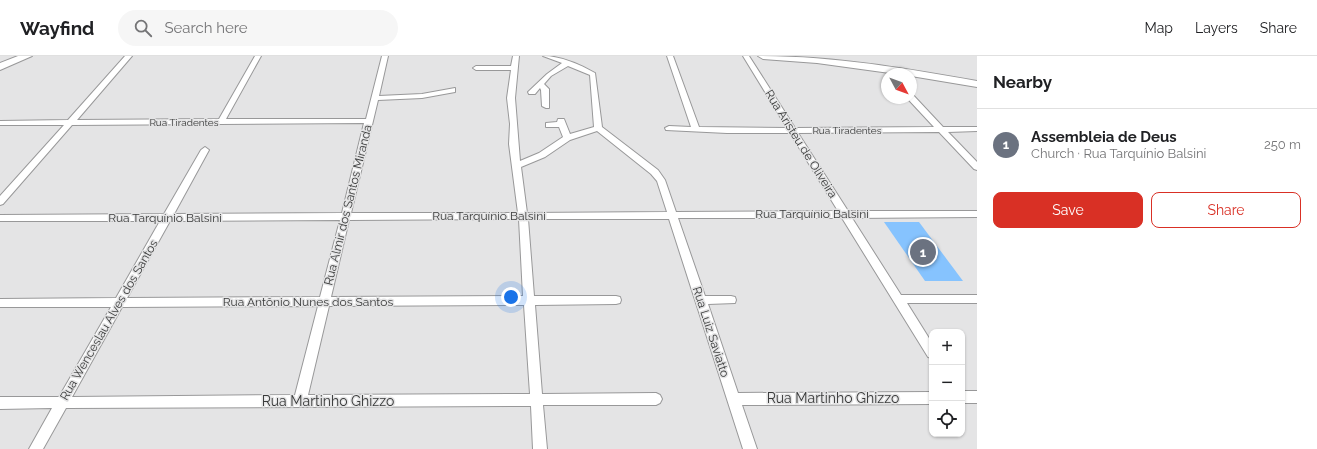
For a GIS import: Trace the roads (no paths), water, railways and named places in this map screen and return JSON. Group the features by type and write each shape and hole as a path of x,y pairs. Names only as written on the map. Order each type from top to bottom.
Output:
{"main road":[{"path":"0,67 27,56"},
{"path":"763,56 793,57 881,70"},
{"path":"917,75 977,84"}],"street":[{"path":"0,202 129,56"},
{"path":"221,122 258,56"},
{"name":"Rua Almir dos Santos Miranda","path":"300,401 385,56"},
{"path":"516,56 511,98 514,124 513,144 523,216 540,449"},
{"path":"516,166 542,155 566,138 598,128 594,76 591,72 567,62 546,56"},
{"path":"670,56 696,130"},
{"name":"Rua Aristeu de Oliveira","path":"746,56 929,349"},
{"path":"532,92 539,84 567,62"},
{"path":"476,68 515,68"},
{"path":"539,84 545,89 546,106"},
{"path":"375,98 422,96 452,90"},
{"path":"917,104 977,167"},
{"name":"Rua Tiradentes","path":"0,123 369,121"},
{"path":"550,124 561,123 566,138"},
{"name":"Rua Luiz Saviatto","path":"598,128 612,141 642,161 657,175 663,185 750,449"},
{"name":"Rua Tiradentes","path":"669,128 696,130 977,129"},
{"name":"Rua Wenceslau Alves dos Santos","path":"36,449 205,150"},
{"name":"Rua Tarquínio Balsini","path":"0,218 977,214"},
{"path":"898,299 977,299"},
{"name":"Rua Antônio Nunes dos Santos","path":"0,303 616,300"},
{"path":"701,300 731,300"},
{"path":"965,397 977,397"},
{"name":"Rua Martinho Ghizzo","path":"733,399 929,398"},
{"name":"Rua Martinho Ghizzo","path":"0,403 656,399"}],"place":[{"name":"Assembleia de Deus","path":"923,252"}]}
